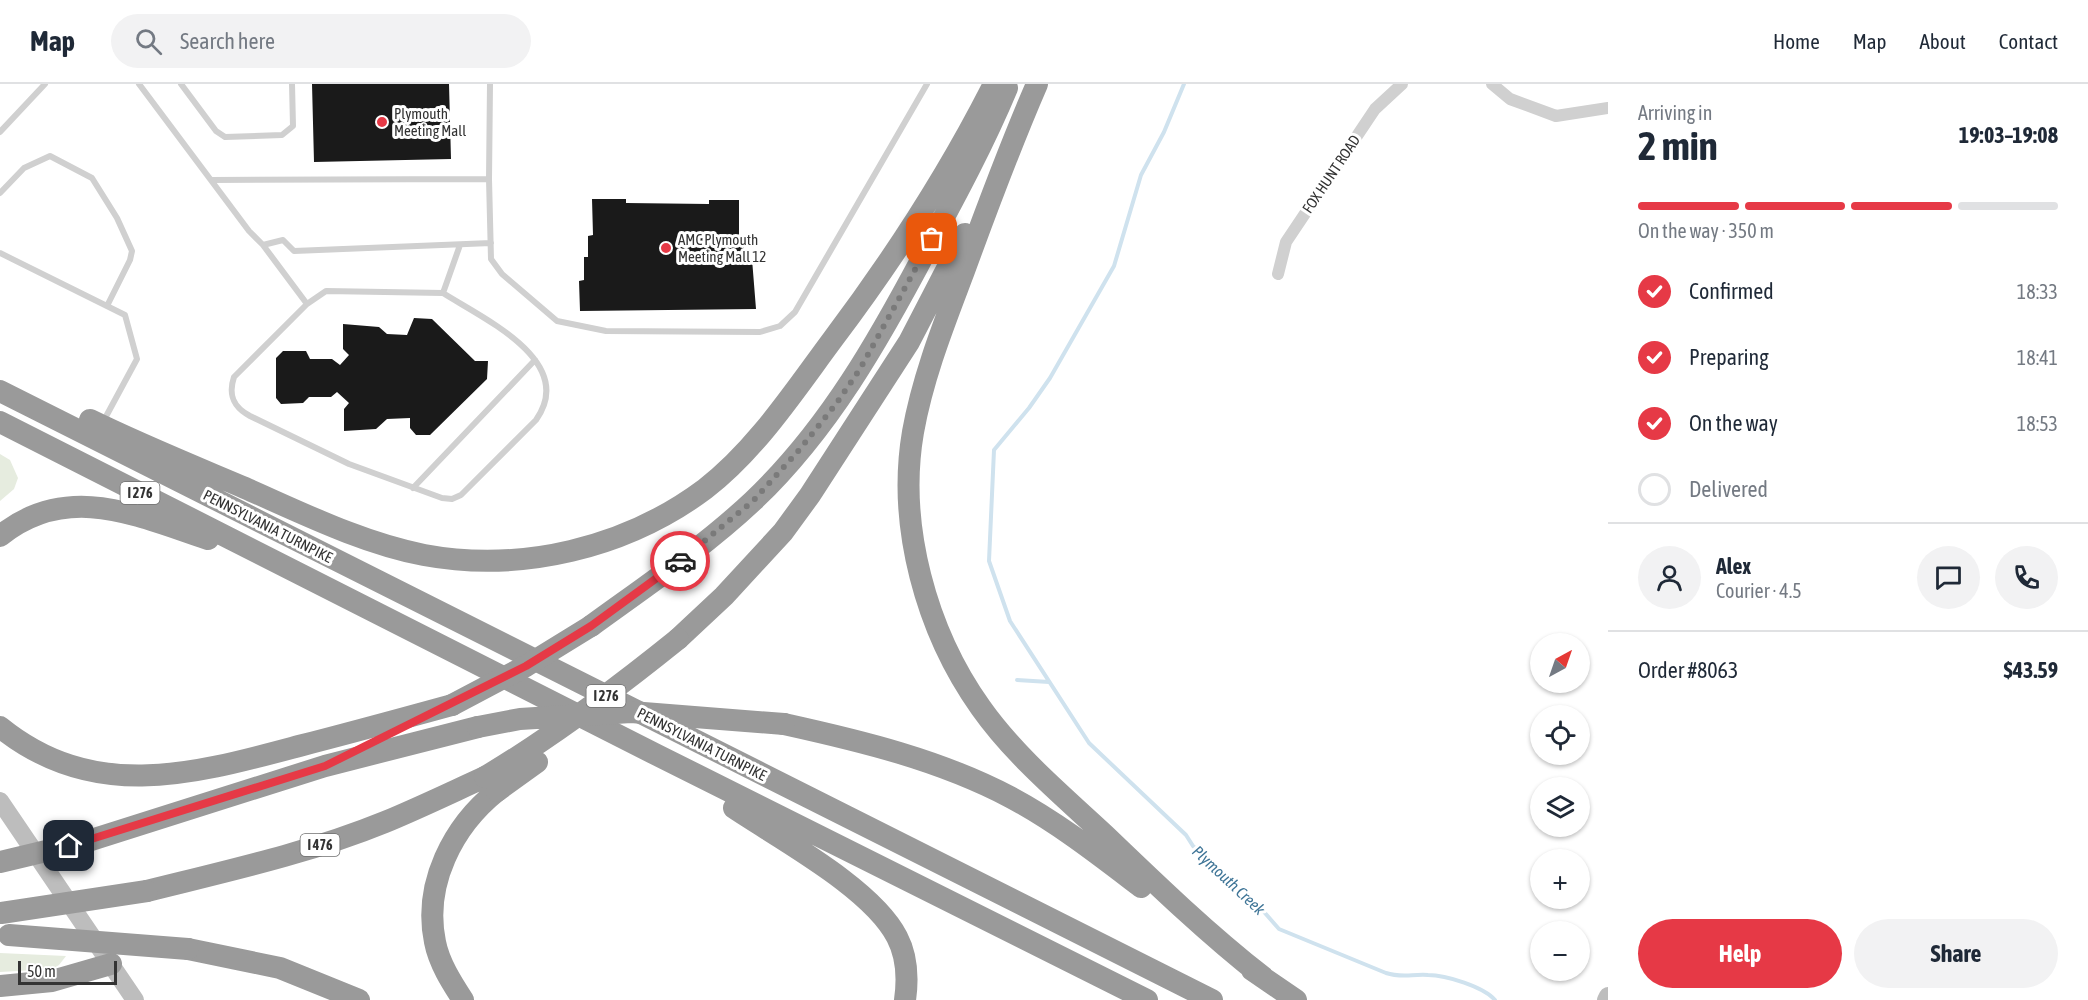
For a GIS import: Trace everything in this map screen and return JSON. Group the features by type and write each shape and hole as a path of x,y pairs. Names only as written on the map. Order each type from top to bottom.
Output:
{"highway":[{"path":"0,383 41,396 101,426 310,516 376,542 424,555 464,560 503,560 551,555 624,536 666,514 706,488 748,447 786,402 922,214 994,84"},
{"path":"325,766 452,705 526,666 591,626 671,568 753,501 800,449 860,369 986,137 1008,84"},
{"path":"1037,84 1010,146 932,358 913,432 910,470 912,522 917,562 927,597 956,667 996,728 1037,771 1147,876 1263,977"},
{"path":"464,1000 444,968 435,943 434,900 443,861 452,842 491,784 602,714 636,684 678,639 724,596 783,532 810,495 909,342 1010,146"},
{"name":"PENNSYLVANIA TURNPIKE","path":"0,391 1212,1000"},
{"name":"PENNSYLVANIA TURNPIKE","path":"0,422 658,756 1147,1000"},
{"path":"0,536 25,518 42,511 62,507 91,507 140,517 280,563"},
{"path":"0,727 31,748 90,772 127,777 170,776 216,769 452,705"},
{"path":"0,862 88,841 325,766 478,727 520,719 631,712 784,724 858,740 951,771 1010,797 1088,847 1296,1000"},
{"path":"658,756 849,885 868,902 887,921 903,953 907,974 905,1000"},
{"name":"I 476","path":"3,924 250,866 384,823 491,784"},
{"path":"3,924 188,949 280,968 359,1000"},
{"path":"0,986 52,981 111,964"}],"main road":[{"path":"0,801 135,1000"},
{"path":"1606,1000 1608,996"}],"street":[{"name":"FOX HUNT ROAD","path":"1278,274 1286,242 1375,109 1402,84"},
{"path":"1492,84 1510,99 1556,116 1608,108"}],"lane":[{"path":"0,132 45,84"},
{"path":"181,84 216,131 225,136 282,135 293,126 292,84"},
{"path":"490,84 491,259 502,274 557,321 606,331 760,332 780,326 795,312 811,288 927,84"},
{"path":"143,85 249,231 263,245 307,304"},
{"path":"0,192 24,168 50,156 92,178 117,218 132,251 108,306"},
{"path":"211,180 489,179"},
{"path":"263,245 283,240 294,251 491,243"},
{"path":"443,293 460,245"},
{"path":"0,253 125,315 137,359 101,426"},
{"path":"326,291 443,293 521,342 535,360 547,387 543,411 536,420 461,495 452,499 442,498 349,464 242,412 234,402 230,390 234,377 307,304 326,291"},
{"path":"413,488 535,360"}],"shaded area":[{"path":"0,454 10,460 18,478 14,489 0,501"},
{"path":"0,953 66,956 59,965 52,969 0,972"}],"building":[{"name":"Plymouth Meeting Mall","path":"312,84 449,84 451,159 314,162"},
{"name":"AMC Plymouth Meeting Mall 12","path":"592,199 626,199 626,203 709,204 709,200 739,200 739,238 744,238 744,258 752,259 756,309 580,311 579,281 584,280 584,257 588,257 588,236 593,235"},
{"path":"414,318 432,319 475,361 488,361 487,379 430,435 416,435 410,428 410,418 387,419 376,429 344,431 344,409 349,403 337,392 331,397 309,397 303,403 281,404 276,398 276,358 283,351 306,351 310,359 332,359 340,365 349,355 343,349 343,324 379,327 387,334 407,335"}],"waterway":[{"path":"1184,84 1164,132 1141,175 1114,266 1050,378 1029,408 994,450 989,561 1010,621 1089,743 1186,835 1193,846 1250,896 1279,929 1386,973 1445,977 1474,986 1495,1000"},
{"name":"Plymouth Creek","path":"1017,680 1049,682"}],"way so far":[{"path":"680,561 753,501 800,449 836,404 860,369 932,239"}],"place":[{"name":"Plymouth Meeting Mall","path":"382,122"},
{"name":"AMC Plymouth Meeting Mall 12","path":"666,248"}],"route":[{"path":"69,846 325,766 452,705 526,666 591,626 680,561"}]}
